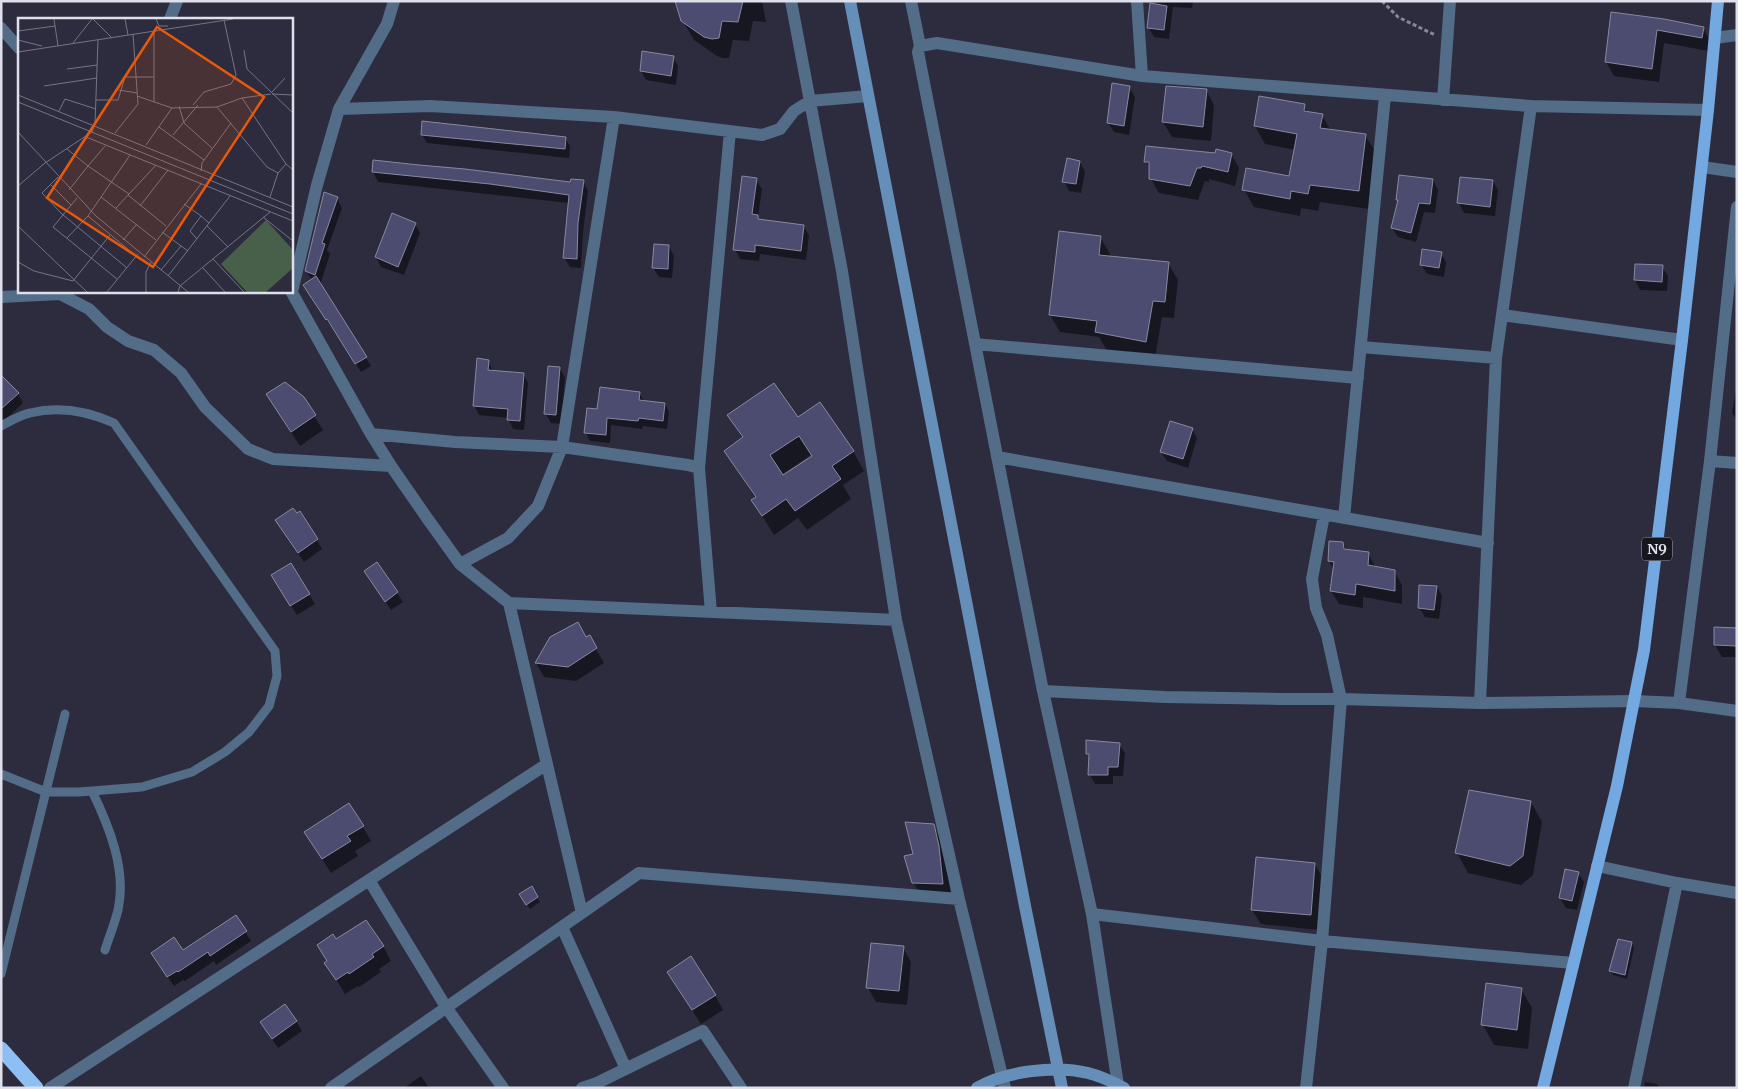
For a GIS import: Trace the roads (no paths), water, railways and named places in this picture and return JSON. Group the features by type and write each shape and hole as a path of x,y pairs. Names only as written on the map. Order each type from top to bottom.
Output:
{"highway":[{"path":"1,1049 36,1088"}],"main road":[{"name":"N9","path":"1543,1088 1617,786 1644,650 1702,167 1718,1"}],"street":[{"path":"170,18 178,1"},
{"path":"292,288 317,185 339,109 387,24 394,1"},
{"path":"791,1 842,271 896,620 958,899 1004,1083"},
{"path":"850,1 1062,1088"},
{"path":"911,1 920,46 918,52 1043,691 1092,914 1121,1086"},
{"path":"1137,1 1142,76"},
{"path":"1443,100 1450,1"},
{"path":"1,28 18,47"},
{"path":"1715,38 1737,35"},
{"path":"920,46 937,43 1142,76 1385,96 1532,106 1708,110"},
{"path":"339,109 430,106 614,117 762,135 780,129 794,111 810,102 868,96"},
{"path":"1344,518 1385,96"},
{"path":"1480,703 1496,358 1532,106"},
{"path":"460,564 508,538 538,506 562,447 614,117"},
{"path":"711,612 698,468 730,131"},
{"path":"1702,167 1737,172"},
{"path":"1679,703 1710,460 1737,207"},
{"path":"291,292 391,466 460,564 509,603 896,620"},
{"path":"1,297 60,294 89,309 107,327 128,341 154,350 181,372 205,407 248,449 273,459 391,466"},
{"path":"1502,315 1682,340"},
{"path":"975,344 1358,378"},
{"path":"1361,347 1496,358"},
{"path":"372,434 455,442 562,447 698,468"},
{"path":"997,457 1488,543"},
{"path":"1710,460 1737,463"},
{"path":"1306,1088 1322,940 1341,699 1327,635 1316,608 1312,579 1324,515"},
{"path":"509,603 582,913"},
{"path":"1043,691 1165,697 1480,703 1634,701 1679,703 1737,711"},
{"path":"50,1088 547,764"},
{"path":"1597,866 1737,893"},
{"path":"331,1088 639,873 958,899"},
{"path":"369,880 446,1006 502,1088"},
{"path":"1634,1088 1678,883"},
{"path":"1092,914 1322,940 1573,963"},
{"path":"562,927 626,1070"},
{"path":"582,1088 626,1070 703,1031 741,1088"},
{"path":"977,1088 984,1083 1004,1083 1021,1073 1059,1069 1089,1073 1121,1086"}],"lane":[{"path":"1,426 29,413 66,410 95,414 114,423 276,651 277,676 269,706 249,732 225,752 192,772 142,787 46,792 1,774"},
{"path":"1,974 65,714"},
{"path":"92,791 108,824 120,876 118,908 105,950"}]}
